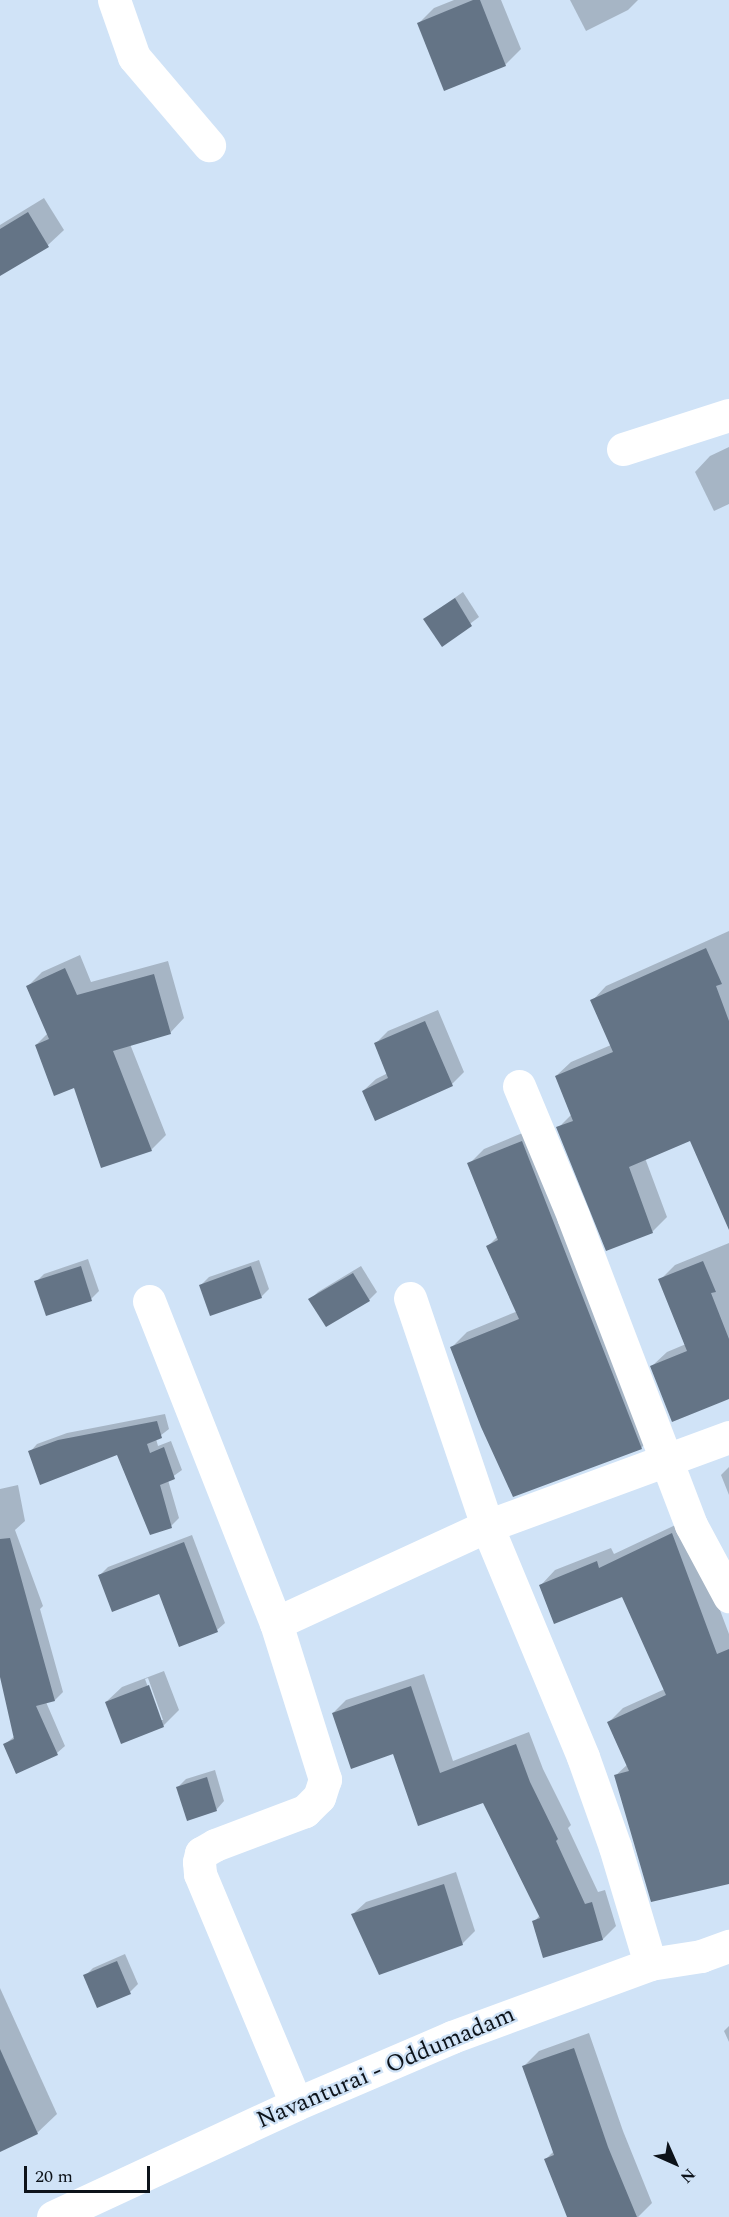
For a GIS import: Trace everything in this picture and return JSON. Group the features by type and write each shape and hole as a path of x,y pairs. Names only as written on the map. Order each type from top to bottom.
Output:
{"street":[{"path":"114,0 134,57 209,145"},
{"path":"623,449 726,425"},
{"path":"519,1086 667,1458 691,1525 729,1596"},
{"path":"410,1298 487,1526 583,1757 615,1847 650,1964"},
{"path":"149,1301 276,1623 325,1779 319,1797 305,1811 215,1845 201,1853 199,1863 200,1874 296,2104"},
{"path":"276,1623 487,1526 729,1437"},
{"name":"Navanturai - Oddumadam","path":"53,2217 296,2104 452,2037 650,1964 701,1956 729,1946"}],"building":[{"path":"473,0 480,0 506,66 444,91 417,23"},
{"path":"28,212 49,247 0,276 0,229"},
{"path":"455,598 472,626 442,647 423,619"},
{"path":"706,948 722,984 716,986 729,1021 729,1230 690,1141 629,1167 653,1233 606,1251 556,1127 573,1121 555,1076 613,1052 590,1000"},
{"path":"65,968 77,995 154,974 171,1034 113,1051 152,1151 101,1168 74,1088 54,1096 35,1045 49,1039 26,986"},
{"path":"425,1021 453,1086 375,1121 362,1091 388,1078 374,1043"},
{"path":"522,1141 642,1449 513,1497 481,1427 450,1347 519,1319 486,1246 498,1240 467,1163"},
{"path":"703,1261 716,1292 711,1293 729,1339 729,1399 672,1422 650,1366 687,1351 658,1279"},
{"path":"81,1266 92,1301 46,1316 34,1281"},
{"path":"251,1266 262,1298 210,1316 199,1285"},
{"path":"353,1273 370,1301 326,1327 308,1299"},
{"path":"157,1421 162,1438 147,1444 150,1453 164,1447 175,1479 160,1485 172,1528 150,1535 117,1455 40,1485 28,1451 58,1440"},
{"path":"672,1533 717,1654 729,1649 729,1884 651,1902 614,1775 629,1771 607,1722 666,1695 622,1597 554,1624 539,1585 597,1561 599,1568"},
{"path":"10,1538 55,1701 36,1706 58,1755 16,1774 3,1744 14,1739 0,1677 0,1539"},
{"path":"184,1542 218,1632 179,1647 159,1594 112,1612 98,1575"},
{"path":"149,1685 164,1727 121,1744 105,1702"},
{"path":"411,1686 440,1773 516,1744 530,1782 558,1839 556,1841 585,1904 592,1902 603,1940 543,1958 532,1921 540,1918 483,1803 418,1826 393,1754 351,1769 332,1713"},
{"path":"207,1777 217,1811 187,1821 176,1787"},
{"path":"444,1884 463,1945 379,1975 351,1914"},
{"path":"117,1961 131,1994 97,2008 83,1975"},
{"path":"574,2048 608,2147 637,2217 567,2217 544,2159 554,2155 522,2066"},
{"path":"0,2049 38,2134 0,2152"}]}
